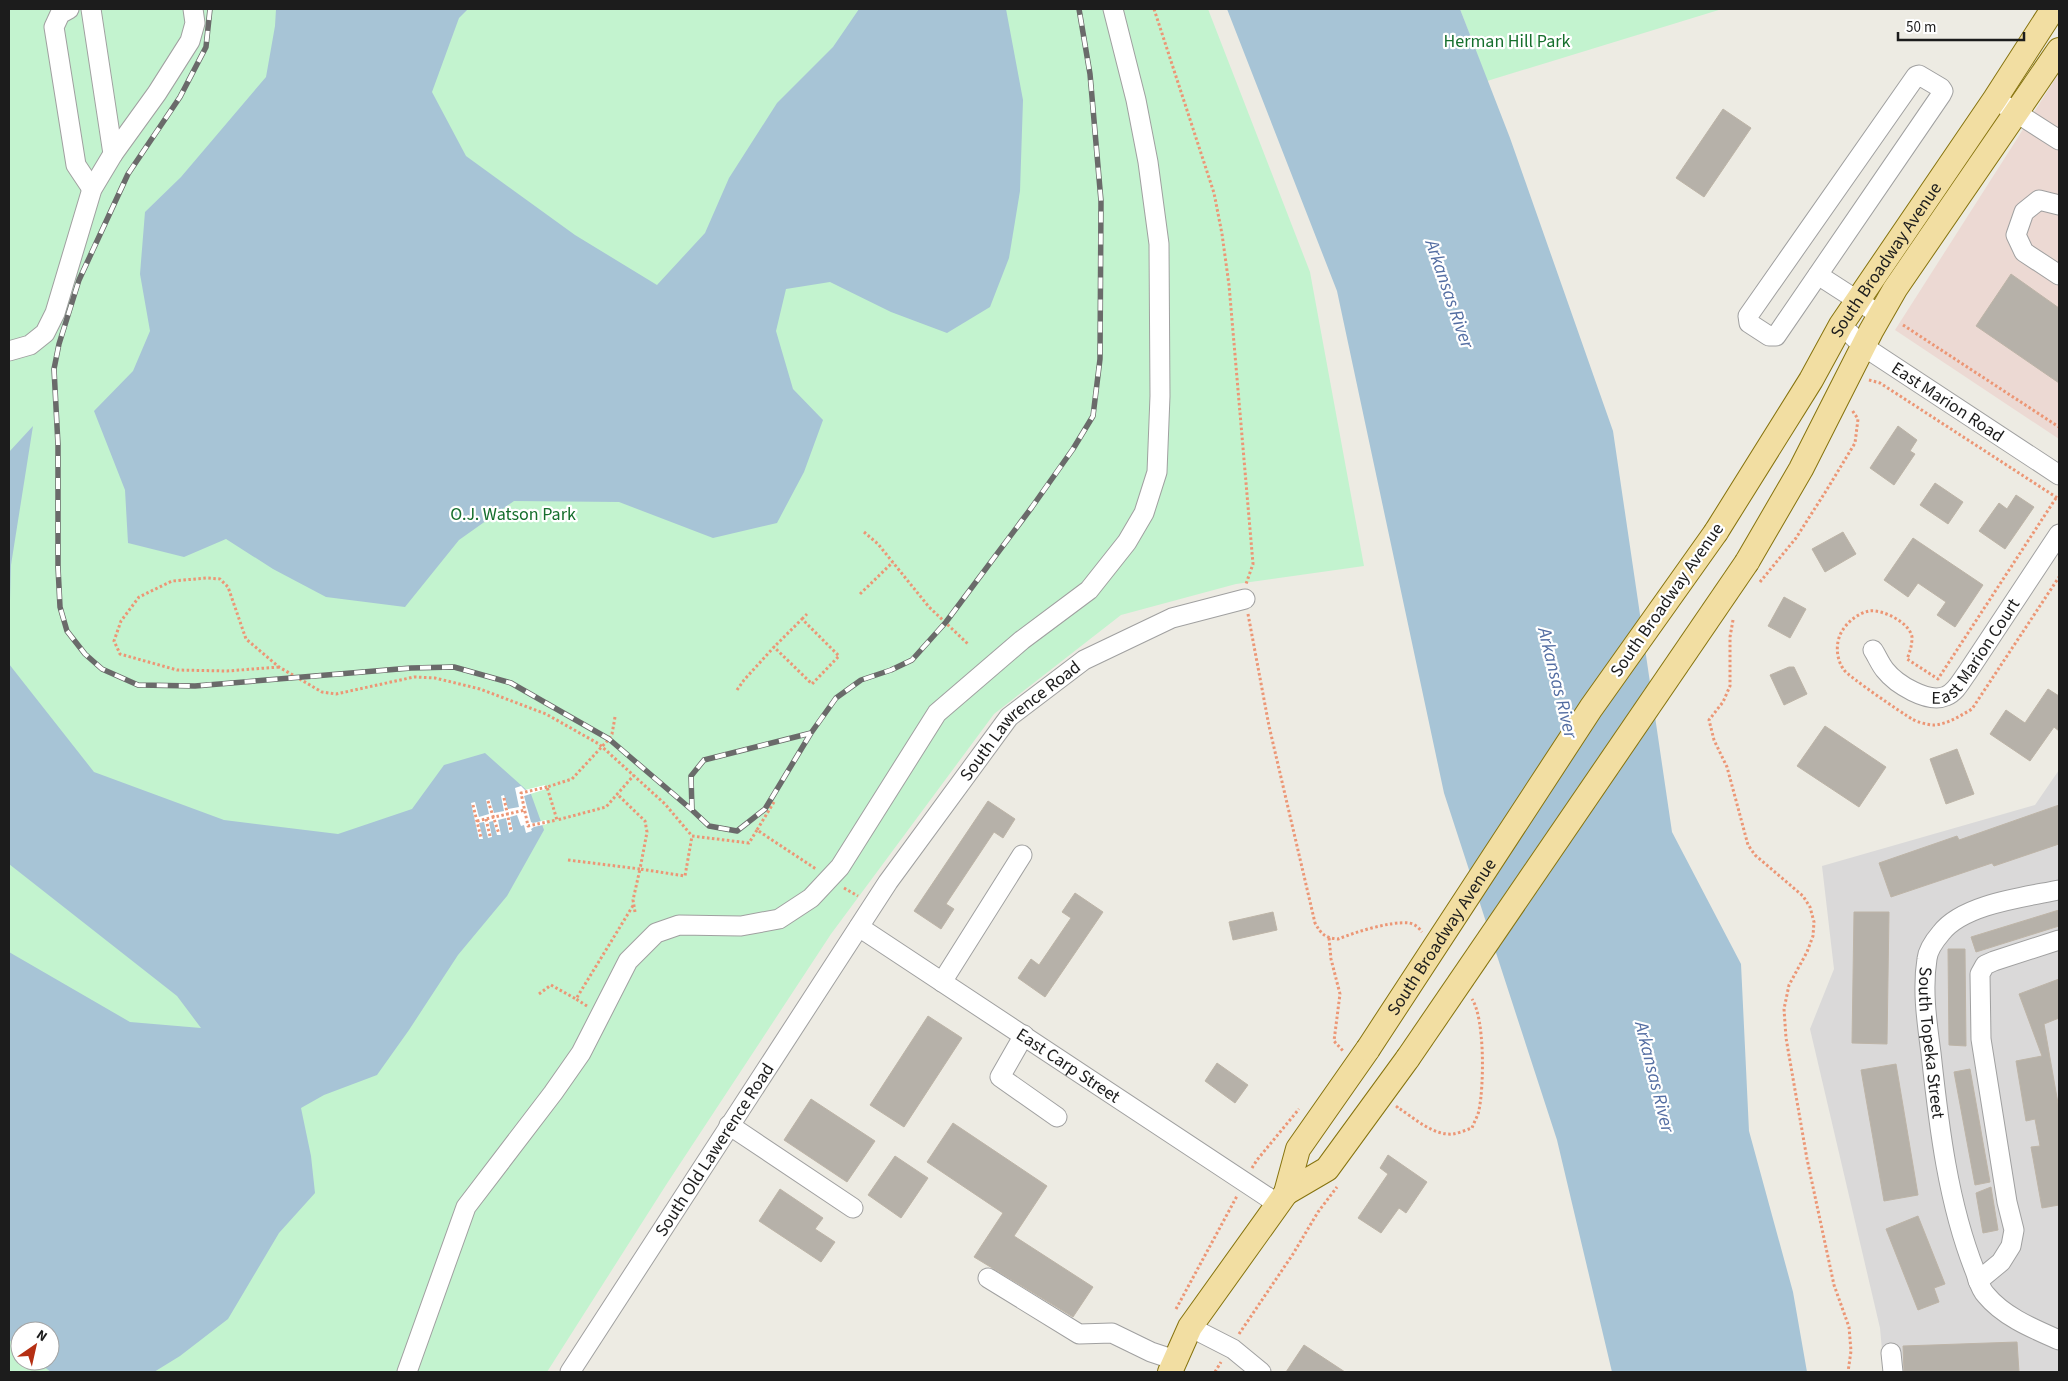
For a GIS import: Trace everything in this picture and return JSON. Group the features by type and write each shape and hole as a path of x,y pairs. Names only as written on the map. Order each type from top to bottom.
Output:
{"main road":[{"name":"South Broadway Avenue","path":"1173,1366 1190,1327 1282,1198 1298,1149 1362,1057 1591,708 1716,532 1811,380 1857,300 1995,99 2053,9"},
{"name":"South Broadway Avenue","path":"1282,1198 1327,1168 1408,1058 1747,562 1801,469 1863,346 1895,289 2018,113 2059,50"}],"street":[{"path":"69,9 60,14 54,27 76,165 92,189"},
{"path":"91,9 113,154"},
{"path":"9,351 30,345 46,333 58,304 92,189 113,154 158,93 190,41 195,23 194,9"},
{"path":"408,1372 466,1207 581,1053 628,961 656,933 679,925 741,926 779,919 811,898 840,867 937,713 1022,640 1089,590 1127,542 1144,513 1157,472 1160,396 1159,244 1148,162 1136,100 1113,9"},
{"path":"1922,75 1941,88 1943,91 1941,95 1818,275 1776,336 1769,336 1749,323 1748,316 1916,76 1922,75"},
{"path":"1995,99 2059,140"},
{"path":"2059,205 2039,200 2024,212 2016,235 2024,252 2059,275"},
{"path":"1818,275 1880,315"},
{"name":"East Marion Road","path":"1841,325 1863,346 2059,475"},
{"name":"East Marion Court","path":"1872,650 1886,671 1902,685 1925,696 1934,698 1946,696 1955,690 1967,673 2059,534"},
{"name":"South Lawrence Road","path":"858,927 888,882 1009,717 1084,660 1172,618 1246,599"},
{"path":"942,982 1022,855"},
{"name":"South Topeka Street","path":"2059,890 1998,903 1953,920 1933,944 1927,958 1925,1004 1935,1090 1951,1192 1964,1244 1978,1280 1984,1294 1996,1305 2028,1327 2059,1340"},
{"name":"East Carp Street","path":"858,927 1024,1035 1282,1198"},
{"name":"South Old Lawerence Road","path":"570,1372 858,927"},
{"path":"1978,1280 2001,1262 2011,1246 2014,1230 2007,1202 1981,1039 1980,974 1985,965 1994,961 2059,940"},
{"path":"1024,1035 1000,1077 1057,1116"},
{"path":"729,1125 853,1208"},
{"path":"988,1278 1079,1334 1112,1334 1151,1352 1173,1366"},
{"path":"1190,1327 1230,1348 1261,1372"},
{"path":"1891,1354 1893,1372"}],"path":[{"path":"1154,9 1214,193 1222,234 1229,285 1253,564 1243,589 1269,726 1315,923 1321,933 1329,938 1338,939 1391,925 1410,923 1417,926 1424,933"},
{"path":"1904,325 2059,428"},
{"path":"1869,380 1880,383 2058,498 1938,679 1907,659 1912,635 1904,623 1889,615 1871,611 1856,616 1842,630 1837,647 1838,656 1844,671 1914,720 1933,725 1954,720 1972,708 2059,577"},
{"path":"1757,585 1796,538 1855,443 1858,419 1852,410"},
{"path":"864,532 878,544 929,607 968,644"},
{"path":"860,594 892,562"},
{"path":"279,667 227,672 177,670 120,654 114,641 121,621 139,597 172,581 207,578 220,579 228,587 246,639 279,667 322,692 336,694 414,677 435,678 480,689 546,714 602,747 665,804 692,836 749,843 774,802"},
{"path":"1738,613 1733,620 1730,637 1730,686 1723,702 1709,720 1714,740 1727,767 1748,845 1755,855 1803,896 1810,907 1814,922 1813,936 1807,952 1789,985 1784,1009 1786,1038 1807,1159 1834,1285 1849,1327 1851,1351 1848,1372"},
{"path":"737,690 774,647 807,614"},
{"path":"774,647 812,684 839,656 802,619"},
{"path":"615,717 612,734 572,779 521,793 528,826 606,807 634,775"},
{"path":"547,787 557,820"},
{"path":"617,794 645,821 648,832 633,900 635,912"},
{"path":"504,798 511,831"},
{"path":"488,801 499,834"},
{"path":"473,804 481,838"},
{"path":"477,821 525,810"},
{"path":"486,818 490,836"},
{"path":"757,830 858,897"},
{"path":"568,860 685,876 692,836"},
{"path":"576,999 634,904"},
{"path":"1329,938 1331,959 1340,994 1334,1041 1362,1057"},
{"path":"539,994 551,985 576,999 600,1016"},
{"path":"1397,1107 1440,1133 1453,1134 1472,1128 1479,1112 1483,1082 1480,1023 1474,1002 1469,994"},
{"path":"1392,1114 1401,1101"},
{"path":"1215,1372 1293,1254 1318,1212 1342,1181"}],"shaded area":[{"path":"2059,73 2059,439 1895,330"},
{"path":"2059,770 2059,1372 1884,1372 1880,1328 1810,1029 1834,969 1822,866 2035,805"}],"green space":[{"name":"O.J. Watson Park","path":"9,9 1208,9 1310,272 1364,566 1236,584 1121,615 994,714 831,934 666,1185 547,1372 9,1372"},
{"name":"Herman Hill Park","path":"1460,9 1722,9 1487,81"}],"water":[{"path":"276,9 468,9 459,18 432,92 466,156 575,235 657,285 705,233 729,178 777,103 833,47 859,9 1006,9 1023,100 1020,191 1009,258 990,307 947,333 891,312 830,282 786,289 776,331 793,389 823,420 804,472 777,523 713,538 619,502 514,501 459,540 405,607 326,597 273,569 226,539 184,557 128,543 125,490 94,411 133,371 150,331 140,274 145,212 181,177 266,77"},
{"name":"Arkansas River","path":"1227,9 1460,9 1510,138 1613,431 1672,832 1741,964 1749,1131 1793,1292 1807,1372 1612,1372 1557,1140 1444,793 1337,291"},
{"path":"33,426 11,565 9,636 9,452"},
{"path":"9,664 94,772 224,820 338,834 412,809 444,765 485,753 531,794 544,830 507,896 458,955 377,1075 324,1095 301,1108 311,1156 315,1193 279,1233 228,1319 180,1356 154,1372 51,1372 50,1371 60,1371 60,1321 10,1321 9,1340 9,952 130,1022 201,1028 177,996 9,864"}],"pier":[{"path":"545,785 546,789 524,796 531,822 546,820 547,824 534,827 531,829 532,831 526,833 524,825 521,826 517,815 510,817 513,831 509,833 506,818 498,820 501,835 497,835 493,821 489,822 492,837 488,838 484,822 479,823 483,839 479,839 471,803 475,802 479,817 489,814 486,800 490,799 494,813 504,811 501,796 504,795 508,809 519,807 515,788 521,786 525,790"}],"building":[{"path":"1723,109 1751,128 1704,197 1676,178"},
{"path":"2011,274 2059,308 2059,383 1976,326"},
{"path":"1898,426 1917,440 1910,451 1915,454 1894,485 1870,468"},
{"path":"1935,483 1963,502 1948,524 1920,505"},
{"path":"2016,495 2034,507 2005,549 1979,531 1999,503 2007,509"},
{"path":"1843,532 1856,554 1825,572 1812,549"},
{"path":"1913,538 1983,585 1955,627 1937,615 1946,602 1918,583 1908,597 1884,580"},
{"path":"1784,597 1806,609 1790,638 1768,626"},
{"path":"1789,667 1794,667 1807,694 1784,705 1770,675"},
{"path":"2048,689 2059,696 2059,731 2054,727 2030,761 1990,734 2006,710 2025,723"},
{"path":"1825,726 1886,767 1859,807 1797,766"},
{"path":"1957,749 1974,794 1946,804 1930,759"},
{"path":"988,801 1015,819 1003,838 994,832 946,904 954,909 941,929 914,911"},
{"path":"2059,805 2059,844 1994,866 1992,863 1891,897 1879,863 1957,836 1959,840"},
{"path":"1075,893 1103,912 1045,997 1018,978 1031,959 1039,965 1071,918 1062,912"},
{"path":"2059,910 2059,926 1976,952 1971,937"},
{"path":"1273,912 1277,930 1233,940 1229,922"},
{"path":"1854,912 1889,912 1887,1044 1852,1043"},
{"path":"1948,949 1965,949 1966,1046 1949,1045"},
{"path":"2059,979 2059,1018 2044,1024 2059,1109 2059,1205 2042,1208 2031,1147 2040,1146 2035,1119 2026,1121 2016,1061 2042,1056 2019,994"},
{"path":"928,1016 962,1038 904,1127 870,1105"},
{"path":"1217,1063 1248,1085 1235,1103 1205,1081"},
{"path":"1896,1064 1918,1195 1884,1201 1861,1070"},
{"path":"1970,1069 1990,1182 1975,1185 1954,1072"},
{"path":"811,1099 875,1141 847,1182 784,1140"},
{"path":"953,1123 1047,1186 1014,1236 1093,1287 1073,1317 974,1257 1003,1213 927,1162"},
{"path":"1388,1155 1427,1182 1406,1213 1399,1208 1381,1233 1358,1218 1388,1174 1380,1168"},
{"path":"895,1156 928,1178 901,1218 868,1195"},
{"path":"1991,1187 1998,1230 1983,1233 1976,1193"},
{"path":"780,1189 823,1218 815,1229 835,1242 821,1262 759,1221"},
{"path":"1918,1216 1945,1284 1934,1288 1939,1302 1918,1310 1886,1229"},
{"path":"2017,1342 2019,1372 1904,1372 1903,1346"},
{"path":"1304,1345 1345,1372 1286,1372"}],"railway":[{"path":"210,9 206,47 180,97 128,174 79,280 59,344 54,369 58,445 58,567 60,607 67,631 85,654 102,669 138,685 195,686 411,668 454,667 511,683 609,739 692,810"},
{"path":"811,733 704,760 691,776 692,810 709,826 737,831 765,809 811,733 836,698 861,680 891,670 912,660 946,622 1032,507 1073,449 1093,416 1100,359 1101,201 1090,74 1079,9"}]}
